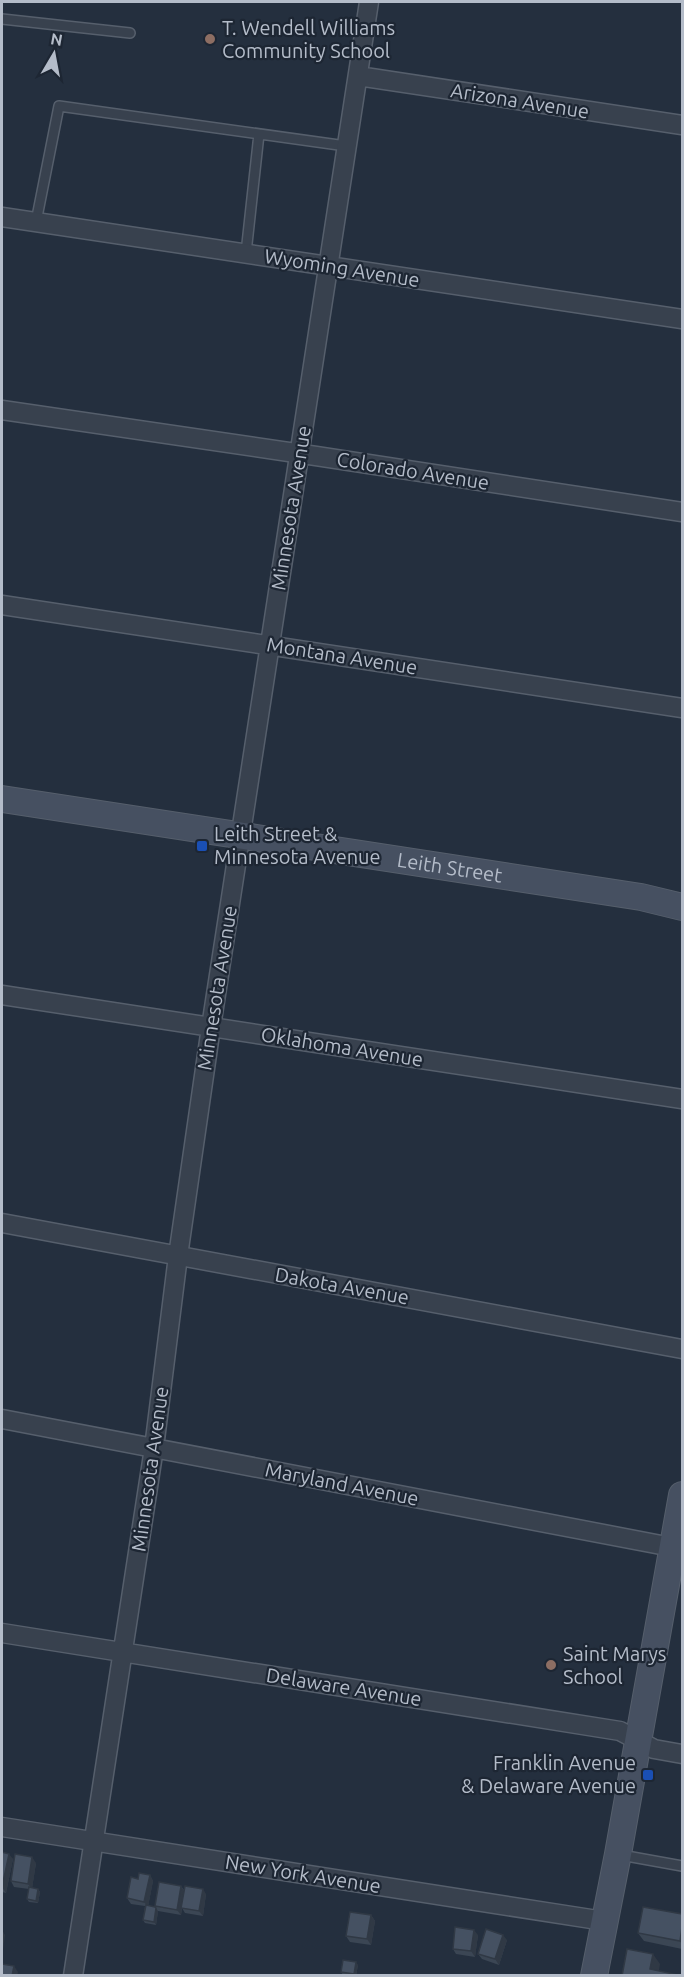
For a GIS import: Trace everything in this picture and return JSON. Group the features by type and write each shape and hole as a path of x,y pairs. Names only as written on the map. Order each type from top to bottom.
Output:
{"street":[{"name":"Minnesota Avenue","path":"73,1976 154,1448 178,1256 211,1027 369,2"},
{"name":"Arizona Avenue","path":"358,76 682,125"},
{"name":"Wyoming Avenue","path":"2,217 682,319"},
{"name":"Colorado Avenue","path":"2,410 682,512"},
{"name":"Montana Avenue","path":"2,605 682,708"},
{"name":"Leith Street","path":"2,800 241,834 641,897 682,906"},
{"name":"Oklahoma Avenue","path":"2,995 682,1100"},
{"name":"Dakota Avenue","path":"2,1223 682,1349"},
{"name":"Maryland Avenue","path":"2,1419 678,1548"},
{"path":"594,1976 638,1740 678,1548 682,1494"},
{"name":"Delaware Avenue","path":"2,1633 620,1731 654,1749 682,1754"},
{"name":"New York Avenue","path":"2,1827 604,1921"}],"lane":[{"path":"2,19 130,33"},
{"path":"36,222 59,106 346,146"},
{"path":"246,253 259,134"},
{"path":"618,1854 682,1866"}],"building":[{"path":"2,1852 9,1854 2,1887"},
{"path":"15,1854 32,1857 28,1884 11,1881"},
{"path":"139,1873 150,1875 144,1902 127,1898 131,1877 138,1879"},
{"path":"159,1882 181,1886 177,1910 155,1906"},
{"path":"185,1886 203,1889 199,1911 181,1908"},
{"path":"29,1887 38,1889 36,1901 27,1899"},
{"path":"146,1905 156,1908 154,1922 143,1920"},
{"path":"643,1907 682,1914 680,1941 638,1933"},
{"path":"350,1912 371,1915 367,1939 346,1936"},
{"path":"455,1927 474,1930 471,1951 453,1949"},
{"path":"486,1929 503,1935 495,1959 478,1954"},
{"path":"627,1949 653,1954 650,1969 682,1976 622,1976"},
{"path":"343,1960 356,1962 354,1974 341,1972"},
{"path":"2,1964 14,1966 12,1976 2,1976"}],"place":[{"name":"T. Wendell Williams Community School","path":"210,39"},
{"name":"Leith Street & Minnesota Avenue","path":"202,846"},
{"name":"Saint Marys School","path":"551,1665"},
{"name":"Franklin Avenue & Delaware Avenue","path":"648,1775"}]}
